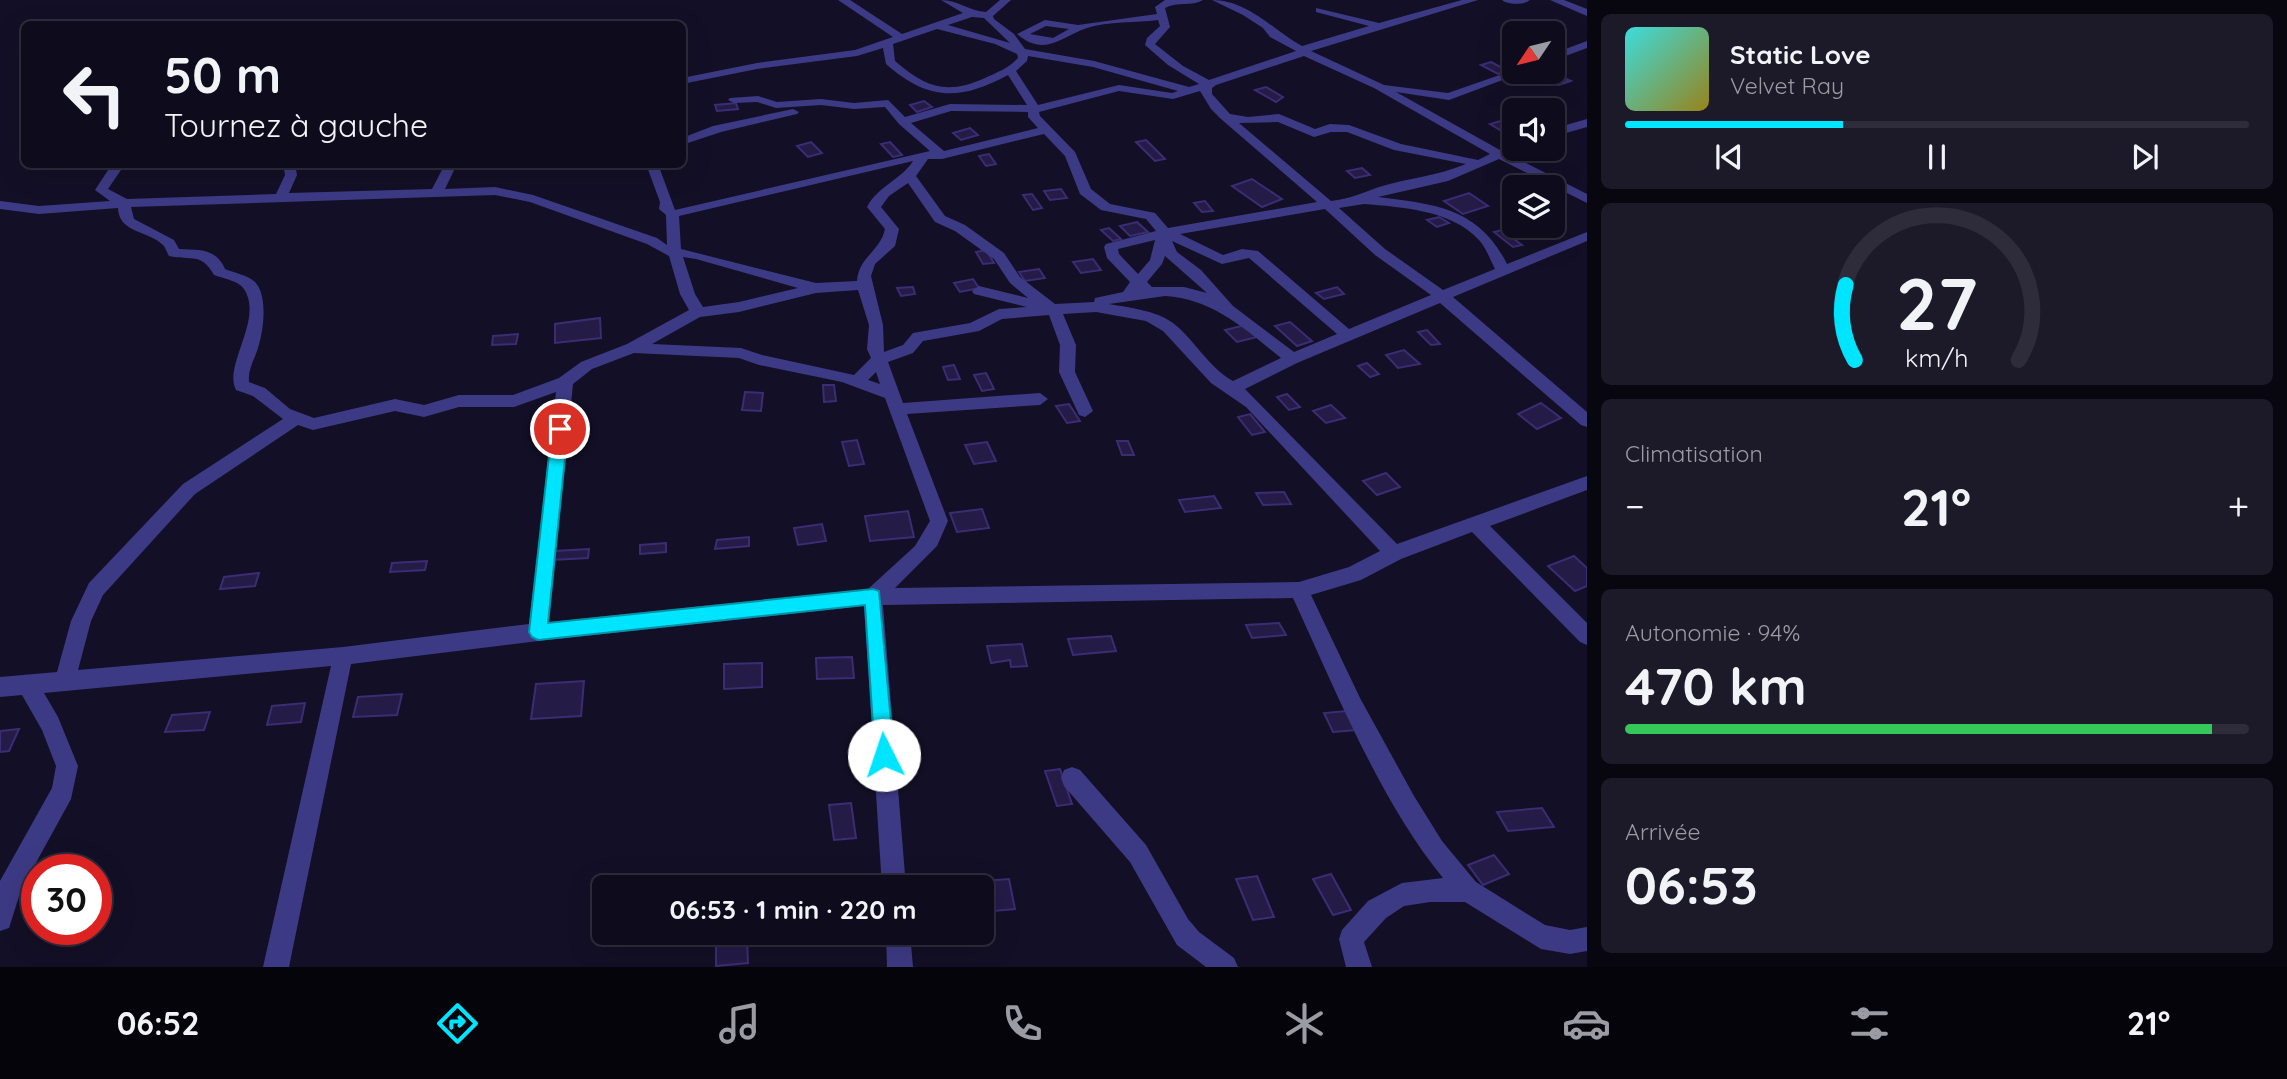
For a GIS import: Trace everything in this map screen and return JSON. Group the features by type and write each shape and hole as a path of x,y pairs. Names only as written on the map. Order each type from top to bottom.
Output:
{"street":[{"path":"843,0 902,39"},
{"path":"946,0 971,14"},
{"path":"686,80 766,65 857,54 971,14 988,15 1006,0"},
{"path":"1198,0 1163,4 1160,17 1165,27 1151,40 1150,46 1178,64 1188,75 1209,86"},
{"path":"1217,0 1247,13 1267,26 1274,35 1305,52 1378,86 1500,155 1587,199"},
{"path":"1429,0 1448,7"},
{"path":"903,121 950,107 1032,109 1119,88 1161,96 1192,91 1233,74 1262,68 1305,52 1307,47 1473,0"},
{"path":"1507,0 1525,0"},
{"path":"1555,0 1587,13"},
{"path":"1320,10 1361,22 1386,25"},
{"path":"888,44 890,62 944,92 1011,72 1023,59 1022,52 1010,36 989,20 988,15"},
{"path":"1080,28 1093,24 1160,17"},
{"path":"936,26 999,42 1022,52 1094,65 1192,91"},
{"path":"1565,53 1587,44"},
{"path":"686,69 698,78"},
{"path":"1011,72 1032,102 1032,109 1045,130 1071,155 1085,191 1091,198 1106,207 1150,216 1165,233 1222,260 1242,253 1253,254 1349,337"},
{"path":"1378,86 1444,97 1502,78"},
{"path":"1209,86 1206,94 1225,117 1334,207 1393,263 1443,297 1587,421"},
{"path":"734,100 758,99 776,105 821,102 888,103 903,121 942,155"},
{"path":"686,141 737,124 841,104"},
{"path":"1225,117 1248,121 1279,118 1314,132 1330,128 1349,129 1398,147 1467,163 1484,163"},
{"path":"1565,130 1587,123"},
{"path":"654,168 667,202 666,209 673,214 1045,130"},
{"path":"873,597 928,546 938,531 937,509 879,359 874,338 876,325 864,285 867,267 888,246 892,229 874,207 895,183 908,176 925,155"},
{"path":"1144,288 1120,265 1110,249 1165,233 1364,200 1383,190 1444,178 1500,155"},
{"path":"116,168 102,190 124,203"},
{"path":"281,196 292,171 291,168"},
{"path":"438,192 449,168"},
{"path":"908,176 940,219 960,228 999,256 1015,279 1056,309 1068,345 1067,372 1085,411"},
{"path":"0,205 39,210 281,196 510,192 676,252 802,282 816,288"},
{"path":"1364,200 1406,204 1463,223 1486,238 1504,272"},
{"path":"124,203 125,217 129,222 169,243 174,253 205,255 214,260 219,272 244,281 251,287 256,320 249,353 239,373 242,386 259,392 295,419 313,424 395,405 424,411 459,401 514,401 565,382 575,372 632,348 692,310 739,307 816,288 864,285"},
{"path":"673,214 676,252 692,310"},
{"path":"1144,288 1157,261 1165,233"},
{"path":"1165,233 1166,247 1172,255 1196,273 1226,305 1292,359"},
{"path":"1233,388 1292,359 1587,236"},
{"path":"857,382 879,359 908,349 918,337 974,327 999,314 1056,309 1122,298 1144,288 1169,291 1226,305"},
{"path":"979,291 1056,309 1118,309 1150,317 1168,327 1217,379 1252,403 1394,553"},
{"path":"632,348 741,353 759,360 857,382 894,402 1040,399"},
{"path":"538,632 565,382"},
{"path":"65,681 80,621 96,589 189,489 295,419"},
{"path":"0,687 344,656 538,632 873,597 1299,590 1354,574 1394,553 1587,484"},
{"path":"1476,524 1585,632"},
{"path":"1299,590 1353,705 1406,804 1434,849 1468,890 1541,937 1570,942 1587,939"},
{"path":"873,597 893,875"},
{"path":"276,967 344,656"},
{"path":"0,919 10,886 63,791 66,766 50,724 28,685"},
{"path":"1072,778 1098,811 1134,847 1149,869 1169,913 1187,938 1225,967"},
{"path":"1359,967 1351,939 1382,905 1398,894 1415,889 1468,890"},
{"path":"899,945 900,967"}],"building":[{"path":"1491,62 1502,68 1502,73 1498,74 1481,65"},
{"path":"1266,87 1283,97 1276,102 1255,90"},
{"path":"924,101 932,107 917,112 910,105"},
{"path":"736,103 738,109 717,111 715,105"},
{"path":"1502,121 1502,129 1500,130 1490,124"},
{"path":"970,128 978,135 961,140 953,133"},
{"path":"1146,140 1165,159 1155,161 1136,142"},
{"path":"811,142 822,153 808,157 797,146"},
{"path":"890,142 902,155 893,157 881,144"},
{"path":"989,154 996,164 986,166 979,156"},
{"path":"1362,168 1370,175 1355,178 1347,171"},
{"path":"1252,179 1282,199 1262,207 1232,186"},
{"path":"1061,189 1067,198 1050,200 1044,191"},
{"path":"1469,193 1488,206 1463,214 1444,201"},
{"path":"1032,194 1042,208 1033,210 1023,195"},
{"path":"1205,201 1213,211 1202,212 1194,203"},
{"path":"1439,217 1449,223 1437,227 1427,220"},
{"path":"1137,222 1148,232 1130,236 1120,226"},
{"path":"1109,228 1121,239 1113,241 1101,230"},
{"path":"1502,230 1502,238 1513,238 1522,245 1513,247 1494,232"},
{"path":"986,250 994,263 983,264 976,252"},
{"path":"1093,259 1101,270 1081,273 1073,262"},
{"path":"1039,269 1045,278 1025,281 1019,272"},
{"path":"973,279 979,288 960,292 954,283"},
{"path":"913,287 915,294 901,296 897,288"},
{"path":"1337,287 1344,294 1324,299 1316,293"},
{"path":"600,318 601,338 555,343 555,324"},
{"path":"1290,322 1312,341 1297,346 1275,326"},
{"path":"1245,325 1257,337 1237,342 1225,330"},
{"path":"1427,330 1440,344 1431,345 1418,332"},
{"path":"518,334 516,344 492,345 493,336"},
{"path":"1404,350 1420,364 1398,368 1386,355"},
{"path":"1367,363 1379,374 1370,377 1358,366"},
{"path":"954,365 960,379 948,380 943,367"},
{"path":"986,373 994,389 982,391 974,375"},
{"path":"823,385 834,385 836,401 824,402"},
{"path":"745,392 763,393 761,411 742,410"},
{"path":"1287,394 1300,407 1289,410 1277,397"},
{"path":"1541,403 1561,418 1537,429 1518,414"},
{"path":"1069,404 1080,421 1067,423 1056,406"},
{"path":"1331,405 1345,418 1326,423 1313,411"},
{"path":"1250,414 1265,432 1252,435 1238,417"},
{"path":"857,440 864,464 849,466 842,442"},
{"path":"1117,441 1128,441 1134,455 1122,455"},
{"path":"987,442 996,461 974,464 965,445"},
{"path":"1386,473 1400,487 1377,495 1363,481"},
{"path":"1284,492 1291,504 1263,505 1256,493"},
{"path":"1214,496 1221,508 1185,512 1179,500"},
{"path":"982,509 989,528 957,532 950,513"},
{"path":"908,511 914,537 870,541 865,516"},
{"path":"822,524 826,541 798,545 794,528"},
{"path":"749,537 749,546 715,549 717,540"},
{"path":"666,543 666,552 640,554 640,545"},
{"path":"589,549 588,558 552,560 554,551"},
{"path":"1574,556 1587,568 1587,586 1575,591 1548,566"},
{"path":"427,561 425,570 390,572 392,563"},
{"path":"259,573 255,586 220,589 224,577"},
{"path":"1279,623 1286,635 1252,638 1246,625"},
{"path":"1111,636 1116,651 1073,655 1068,639"},
{"path":"1022,644 1027,666 1011,667 1010,660 991,663 987,646"},
{"path":"852,657 854,678 817,679 816,658"},
{"path":"762,663 762,687 724,689 724,664"},
{"path":"584,681 581,716 531,719 536,684"},
{"path":"402,694 397,715 353,717 358,697"},
{"path":"305,703 301,722 267,725 272,706"},
{"path":"1347,711 1358,730 1333,732 1324,713"},
{"path":"210,712 204,730 165,732 172,715"},
{"path":"19,729 9,751 0,752 0,731"},
{"path":"1060,769 1072,804 1057,806 1045,771"},
{"path":"851,803 856,838 834,840 829,805"},
{"path":"1542,808 1554,827 1508,831 1497,812"},
{"path":"1494,855 1509,874 1483,885 1468,865"},
{"path":"1331,874 1351,910 1333,915 1313,879"},
{"path":"1257,876 1274,917 1253,920 1236,879"},
{"path":"1009,879 1015,909 994,911 994,880"},
{"path":"716,945 747,945 748,963 716,966"}],"route":[{"path":"560,429 538,632 873,597 884,755"}]}
